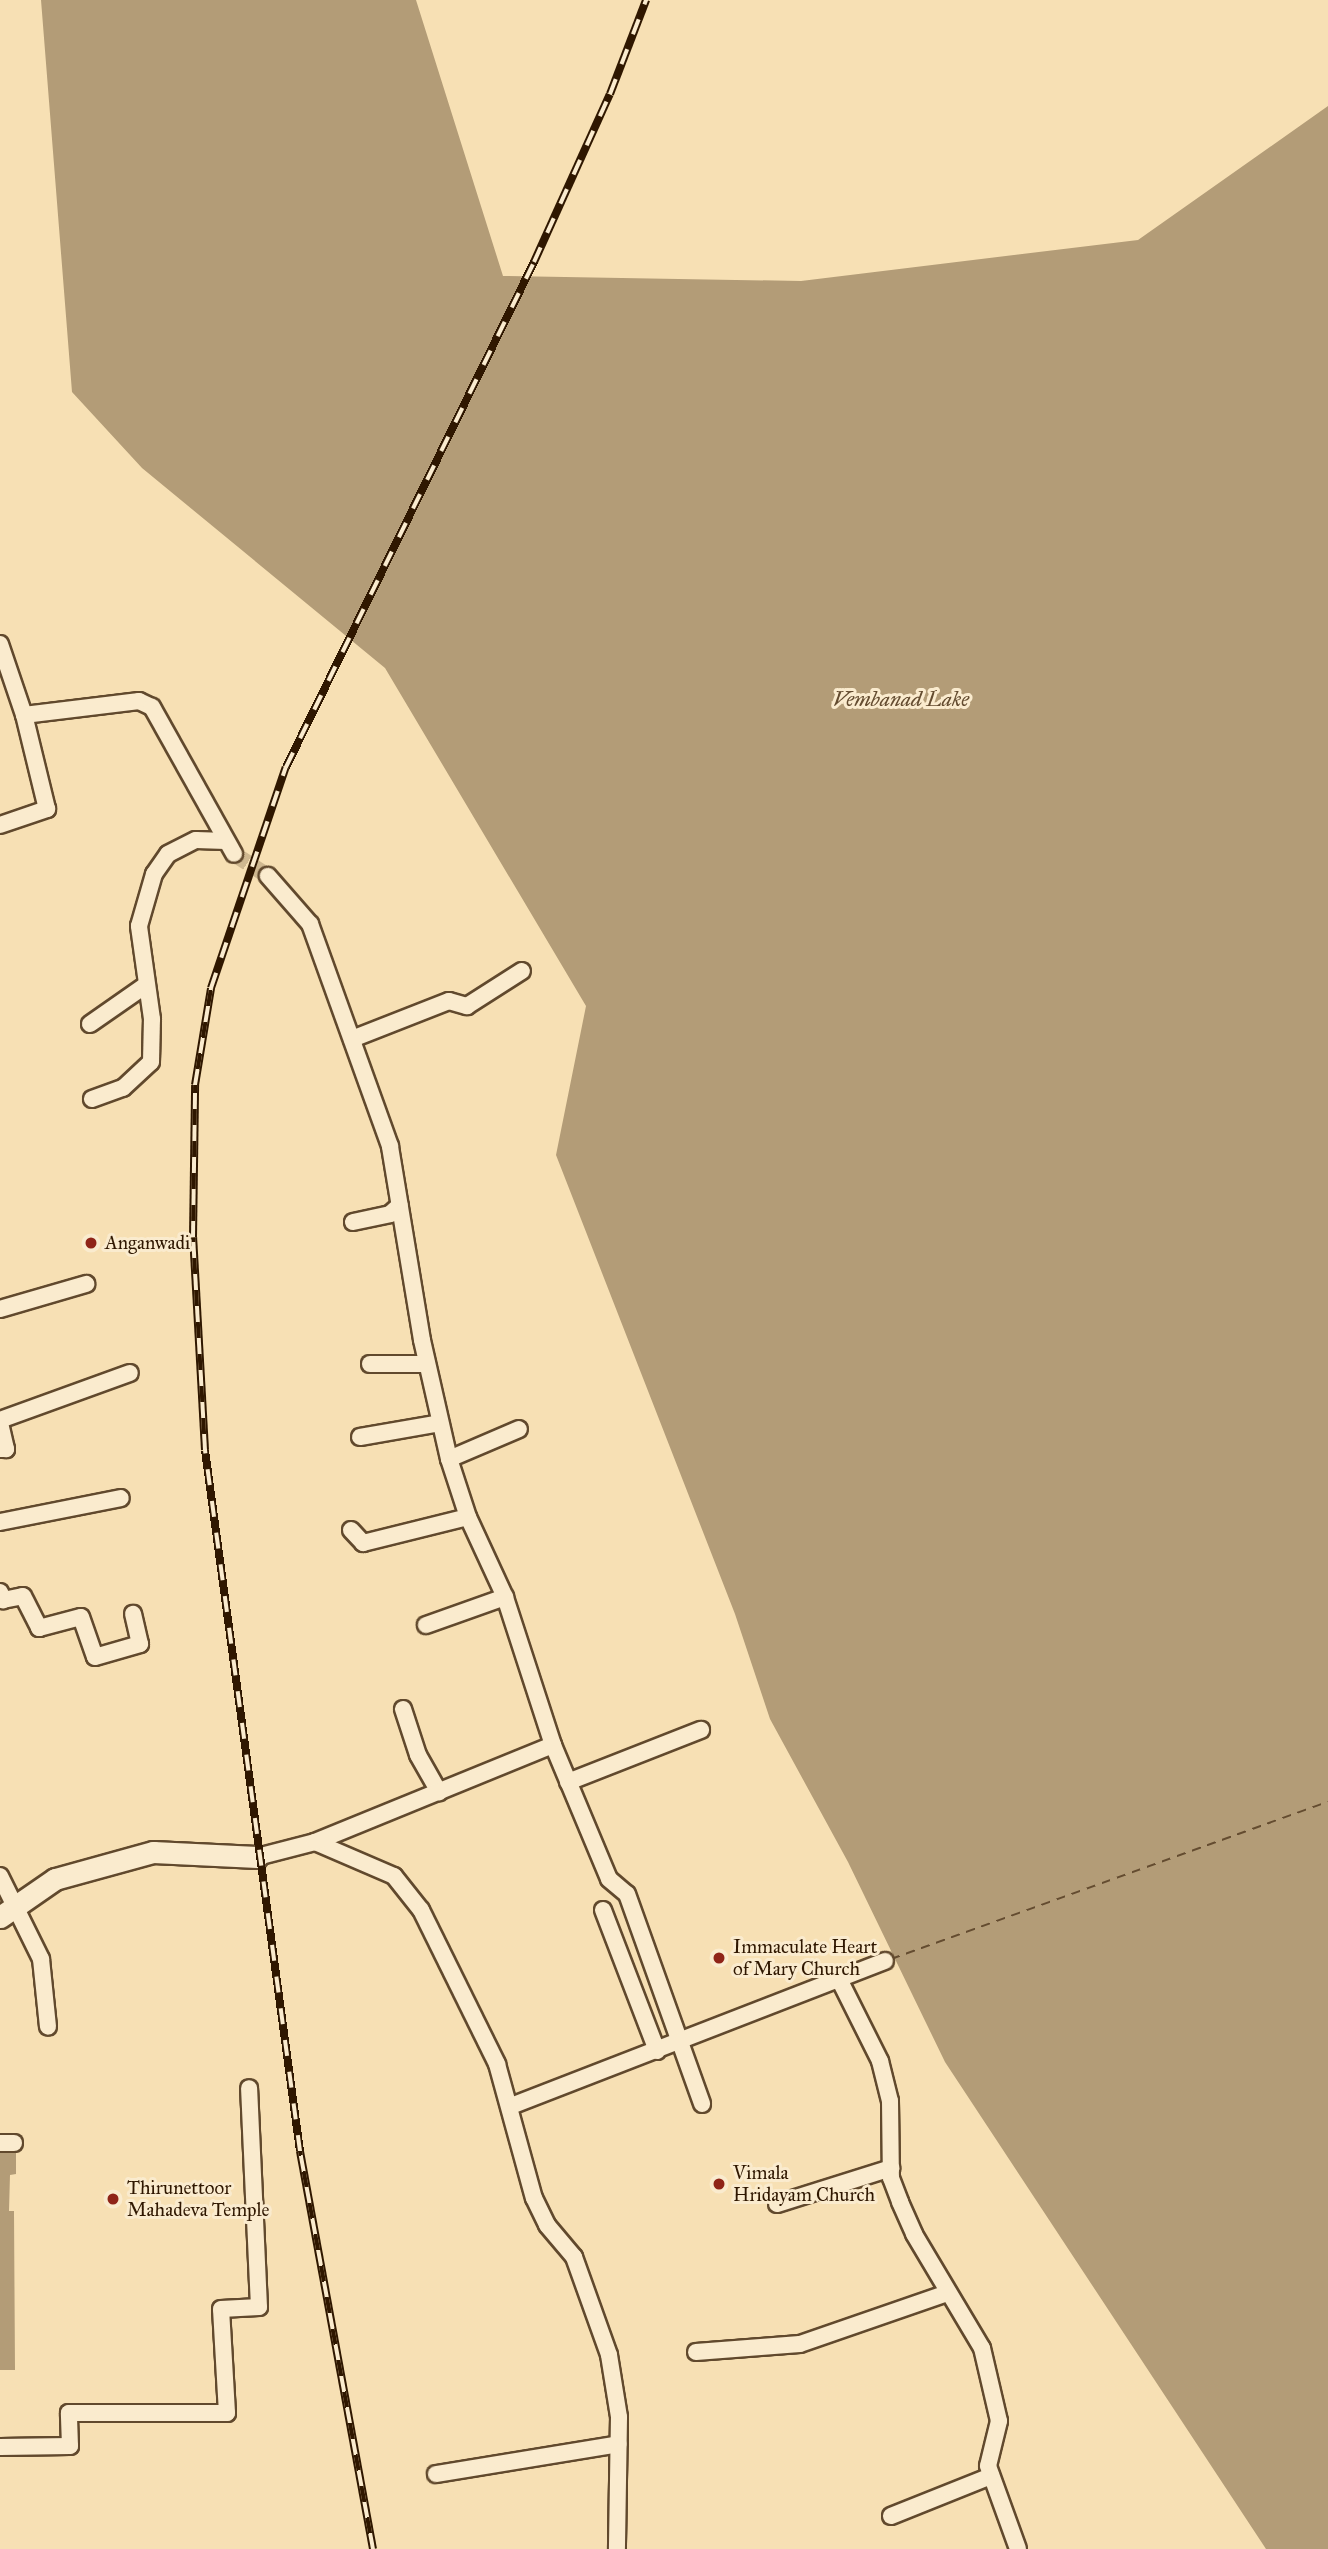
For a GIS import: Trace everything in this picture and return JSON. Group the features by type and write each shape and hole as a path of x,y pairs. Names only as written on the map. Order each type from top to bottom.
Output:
{"street":[{"path":"0,644 24,715 47,809 0,825"},
{"path":"24,715 146,702 230,848 195,840 168,854 154,874 139,926 152,1019 151,1062 124,1088 92,1099"},
{"path":"268,876 310,924 390,1146 427,1364 449,1459 468,1517 505,1597 553,1745 610,1880 627,1894 702,2105"},
{"path":"352,1039 449,1001 467,1006 522,971"},
{"path":"90,1024 146,985"},
{"path":"353,1222 390,1214 400,1205"},
{"path":"0,1309 86,1284"},
{"path":"370,1364 427,1364"},
{"path":"0,1449 6,1449 0,1422 130,1373"},
{"path":"360,1437 440,1423"},
{"path":"449,1459 519,1429"},
{"path":"0,1522 121,1498"},
{"path":"351,1530 363,1544 468,1517"},
{"path":"0,1592 3,1600 23,1596 39,1628 81,1617 95,1657 139,1644 134,1614"},
{"path":"426,1625 505,1597"},
{"path":"402,1709 418,1755 439,1792"},
{"path":"569,1782 701,1730"},
{"path":"0,1917 55,1879 153,1852 257,1857 315,1842 553,1745"},
{"path":"315,1842 385,1871 421,1910 477,2021 511,2106 534,2198 547,2225 574,2257 601,2323 619,2417 617,2549"},
{"path":"0,1876 18,1905 41,1959 48,2027"},
{"path":"603,1910 657,2051"},
{"path":"511,2106 885,1961"},
{"path":"839,1979 880,2061 890,2101 891,2168 914,2234 947,2293 982,2347 999,2421 988,2466 1018,2549"},
{"path":"0,2448 70,2446 69,2413 228,2413 221,2309 258,2307 249,2088"},
{"path":"777,2204 891,2168"},
{"path":"696,2353 821,2339 947,2293"},
{"path":"436,2474 619,2444"},
{"path":"891,2516 991,2476"}],"water":[{"name":"Vembanad Lake","path":"41,0 416,0 503,276 801,281 1138,240 1328,106 1328,2549 1266,2549 945,2062 848,1862 770,1719 735,1614 556,1155 586,1006 385,668 142,468 72,392"},
{"path":"0,2152 16,2152 16,2174 10,2175 9,2211 14,2211 15,2370 0,2370"}],"ferry route":[{"path":"891,1959 1328,1802"}],"tunnel":[{"path":"234,854 268,876"}],"railway":[{"path":"373,2549 300,2151 205,1450 193,1237 195,1085 211,988 286,767 534,262 610,94 646,0"}],"place":[{"name":"Anganwadi","path":"91,1243"},
{"name":"Immaculate Heart of Mary Church","path":"719,1958"},
{"name":"Vimala Hridayam Church","path":"719,2184"},
{"name":"Thirunettoor Mahadeva Temple","path":"113,2199"}]}
